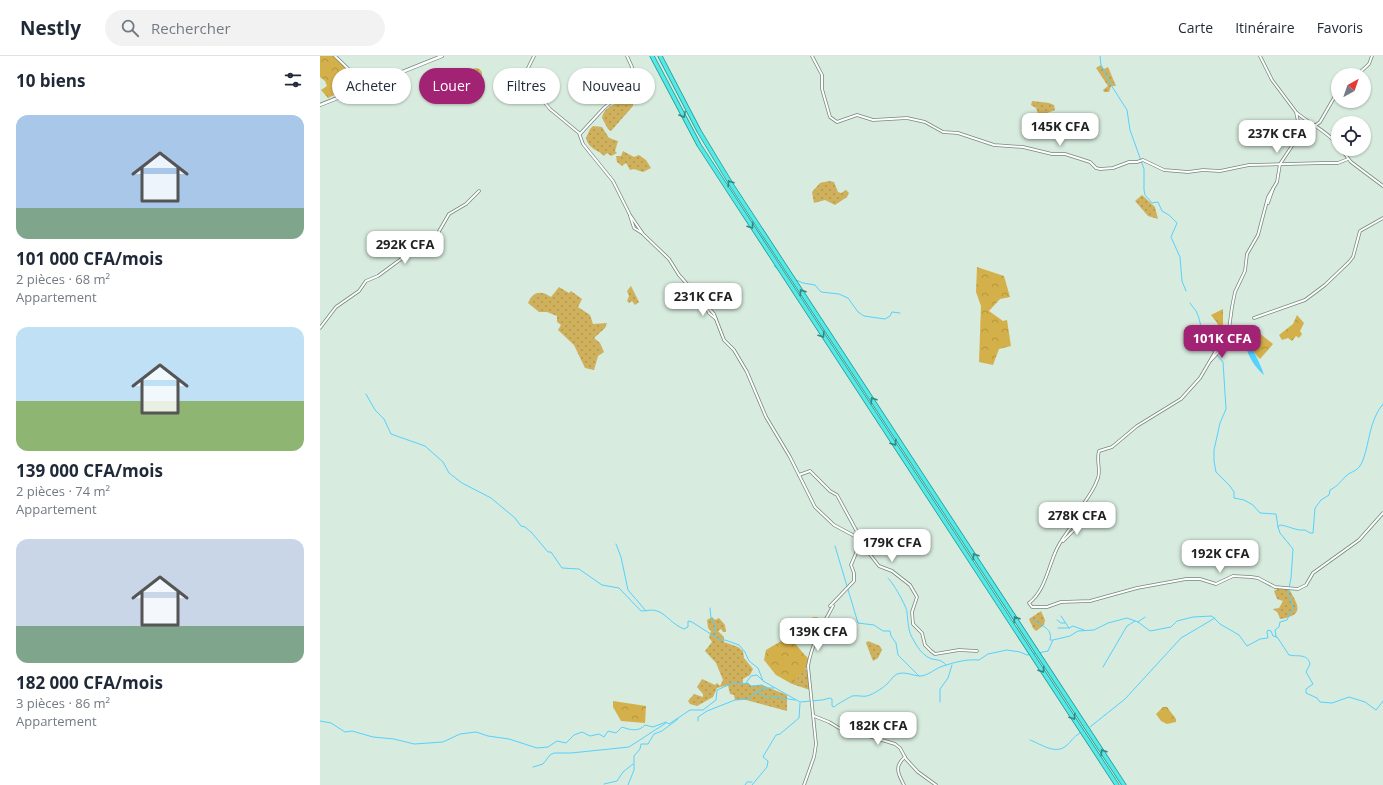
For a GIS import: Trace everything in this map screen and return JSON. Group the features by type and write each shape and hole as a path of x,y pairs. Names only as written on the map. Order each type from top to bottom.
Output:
{"highway":[{"path":"652,56 674,100 711,163 1117,785"},
{"path":"660,56 691,118 731,184 1124,785"}],"street":[{"path":"335,56 347,68"},
{"path":"411,69 442,56"},
{"path":"534,56 525,74 525,79 550,109 580,134 583,144 613,181 630,215 634,228 643,234 669,259 678,275 704,302 708,313 716,319 724,340 734,350 746,372 766,417 799,475 815,507 834,525 862,540"},
{"path":"580,134 604,108 624,90 632,67 627,56"},
{"path":"812,56 822,75 822,89 830,117 837,122 857,115 873,120 907,118 925,122 944,132 958,133 994,145 1023,147 1052,154 1065,154 1090,162 1096,168 1100,169 1113,168 1129,162 1143,160 1164,170 1188,172 1202,170 1220,171 1249,164 1338,163 1348,159"},
{"path":"1260,56 1272,80 1296,112 1314,127 1331,137"},
{"path":"1364,68 1368,64 1372,56"},
{"path":"320,105 332,100"},
{"path":"1331,103 1322,118 1314,127 1296,140 1280,164 1279,175 1268,197 1258,235 1246,254 1245,271 1235,292 1227,344 1217,349 1200,378 1181,399 1137,426 1112,447 1099,451 1098,478 1092,494 1081,508 1076,519 1074,530 1060,543 1038,597 1029,603 1032,607 1047,607 1061,602 1090,601 1137,588 1186,579 1200,579 1216,584 1233,576 1258,578 1275,587 1298,589 1306,584 1312,573 1359,540 1383,514"},
{"path":"1296,112 1299,126 1296,140"},
{"path":"1346,156 1383,186"},
{"path":"320,328 336,307 359,291 366,281 378,276 438,233 449,214 466,204 479,191"},
{"path":"1254,318 1272,310 1295,304 1318,291 1353,257 1360,231 1383,218"},
{"path":"799,475 810,471 830,491 838,495 868,552 879,566 892,571 908,583 917,594 917,601 912,612 913,624 922,633 925,645 931,651 936,654 960,650 977,651"},
{"path":"804,785 815,751 813,703 808,666 811,651 831,606 854,581 854,573 851,565 859,546 857,536 858,531"},
{"path":"814,716 829,722 849,734 862,734 895,744 900,748 905,757 922,776 936,785"},
{"path":"904,785 897,767 898,763 905,757"}],"shaded area":[{"path":"1101,65 1104,69 1108,67 1116,86 1111,86 1109,92 1104,92 1103,90 1108,86 1096,68"},
{"path":"1032,101 1049,103 1054,105 1055,110 1039,116 1036,108 1031,105"},
{"path":"616,104 633,104 633,106 611,131 608,129 602,118 605,111"},
{"path":"593,126 602,127 609,138 618,141 615,151 617,153 611,156 607,153 604,156 589,145 586,138"},
{"path":"623,151 634,157 639,155 646,160 651,168 643,172 634,169 630,170 626,163 622,166 617,162 616,156 621,156"},
{"path":"829,181 834,182 838,192 841,193 846,190 849,193 847,197 835,205 825,200 814,203 812,192 820,183"},
{"path":"1142,195 1155,207 1158,219 1148,216 1135,201"},
{"path":"631,286 639,302 635,305 632,301 629,303 627,301 629,296 627,291"},
{"path":"559,287 569,293 571,291 582,299 578,307 590,315 593,324 607,323 605,328 594,338 600,343 604,352 598,356 594,370 585,368 574,345 558,330 561,325 557,322 557,316 547,312 539,312 528,303 532,296 538,293 544,293 551,297"},
{"path":"1288,587 1297,604 1297,612 1294,615 1280,619 1278,613 1273,609 1279,608 1283,601 1277,599 1274,591 1279,588"},
{"path":"1041,611 1045,620 1044,625 1036,631 1029,619"},
{"path":"712,617 715,620 719,618 725,625 726,632 723,632 721,629 718,631 724,637 724,642 738,647 743,651 744,658 753,669 750,675 743,679 743,683 748,683 751,686 762,685 787,695 787,711 746,700 735,700 734,695 730,694 728,685 717,688 713,697 697,706 690,704 688,701 694,694 703,697 703,694 697,687 702,679 715,685 717,683 720,686 723,680 716,663 705,651 712,642 709,637 711,631 708,628 707,620"},
{"path":"812,617 818,617 822,621 822,627 818,631 812,631 808,627 808,621"},
{"path":"868,641 880,646 882,650 878,658 873,661 866,643"},
{"path":"805,669 810,673 810,690 792,684"}],"green space":[{"path":"320,56 335,56 348,68 332,68 332,96 328,98 321,90 327,86 325,81 320,77"},
{"path":"977,267 1004,276 1010,297 1000,299 989,311 1003,321 1007,320 1011,346 999,349 993,365 979,362 981,306 976,292"},
{"path":"1223,309 1223,332 1219,338 1214,330 1218,324 1211,315"},
{"path":"1297,315 1304,323 1300,331 1302,334 1299,338 1296,336 1292,341 1288,338 1282,340 1279,335 1293,324"},
{"path":"1253,328 1273,344 1260,359 1253,351 1249,340 1248,333"},
{"path":"788,637 809,659 808,666 792,684 776,675 764,660 766,650"},
{"path":"613,701 646,706 645,723 621,721 613,707"},
{"path":"1163,707 1167,707 1176,719 1176,722 1167,724 1161,721 1156,714"}],"water":[{"path":"1244,335 1261,366 1264,375 1259,371 1249,356 1247,350 1248,343 1242,336"}],"waterway":[{"path":"1100,56 1101,65 1111,85 1127,110 1130,130 1144,169 1145,195 1152,203 1158,202 1162,211 1169,215 1177,223 1171,237 1180,257 1182,281 1186,291"},
{"path":"774,266 778,269"},
{"path":"794,279 803,283 815,285 821,292 839,294 848,298 858,312 864,316 885,319 890,316 892,312 900,313"},
{"path":"1190,303 1196,311 1203,338 1214,353"},
{"path":"1217,355 1223,362 1226,409 1220,423 1214,450 1216,472 1230,486 1234,492 1234,498 1244,500 1253,505 1260,513 1276,514 1278,527"},
{"path":"366,394 375,410 384,419 391,434 425,446 443,462 449,473 462,483 491,498 515,518 521,526 525,527 532,533 548,552 551,552 562,568 579,569 602,585 619,588 641,611 653,610 660,612 676,625 684,629 688,627 688,621 692,622 720,640 725,640 739,645 745,652 749,661 758,668 763,681 800,702 830,698 832,699 832,706 834,707 852,696 867,696 881,689 897,674 903,673 921,676 943,666 961,661 979,660 988,654 1007,650 1020,652 1027,655 1048,651 1053,640 1070,636 1078,631 1094,630 1108,623 1127,618 1138,622 1150,631 1171,627 1177,621 1193,617 1212,616 1220,624 1239,635 1247,646 1260,639 1268,638 1268,630 1271,631 1273,636 1277,637 1289,655 1307,658 1310,664 1306,672 1313,684 1306,689 1306,693 1317,698 1320,702 1332,703 1349,697 1365,702 1376,710 1383,701"},
{"path":"1276,637 1275,630 1279,627 1280,622 1287,620 1293,607 1288,593 1291,578 1293,549 1280,533 1278,527 1280,525 1313,533 1315,508 1321,500 1329,495 1330,490 1348,474 1357,469 1361,464 1372,424 1383,404"},
{"path":"616,544 621,557 628,590 646,611"},
{"path":"835,546 858,623 874,625 883,631 890,631 891,636 896,643 898,655 919,676"},
{"path":"888,578 905,605 908,626 916,645 926,656 941,661 946,665"},
{"path":"710,608 711,618 715,626 716,634"},
{"path":"1061,616 1069,628 1073,626 1084,630"},
{"path":"1138,622 1145,617"},
{"path":"1090,727 1125,699 1181,638 1215,618"},
{"path":"1034,620 1048,630 1051,636 1050,640 1052,640"},
{"path":"1057,620 1061,623 1065,623"},
{"path":"1103,667 1127,626 1135,621"},
{"path":"1058,628 1069,628"},
{"path":"940,702 940,689 948,678 952,665"},
{"path":"745,684 751,676 757,675 762,680"},
{"path":"320,721 331,723 345,732 352,731 373,737 394,739 414,744 443,742 460,734 476,732 488,736 509,739 537,748 548,747 557,741 566,743 574,735 582,732 590,736 599,734 604,737 608,731 616,733 622,727 634,730 640,729 645,725 653,727 666,722 669,724 690,710 703,710 716,700 717,690 733,683 748,683 751,686 762,685 767,688 774,688"},
{"path":"755,692 767,688"},
{"path":"698,721 698,717 707,711 735,700 749,699 755,692 768,698 775,697 795,700"},
{"path":"752,785 767,767 768,761 763,757 776,735 780,734 799,718 800,703"},
{"path":"628,785 634,770 634,756 640,749 641,744 648,744 654,734 662,731 678,719"},
{"path":"533,767 543,764 550,755 554,753 571,753 629,747 666,723"},
{"path":"1030,740 1048,748 1057,749 1066,746 1075,736 1080,733"},
{"path":"604,784 617,781 623,772 633,764"},
{"path":"745,785 747,782 752,782"}]}
